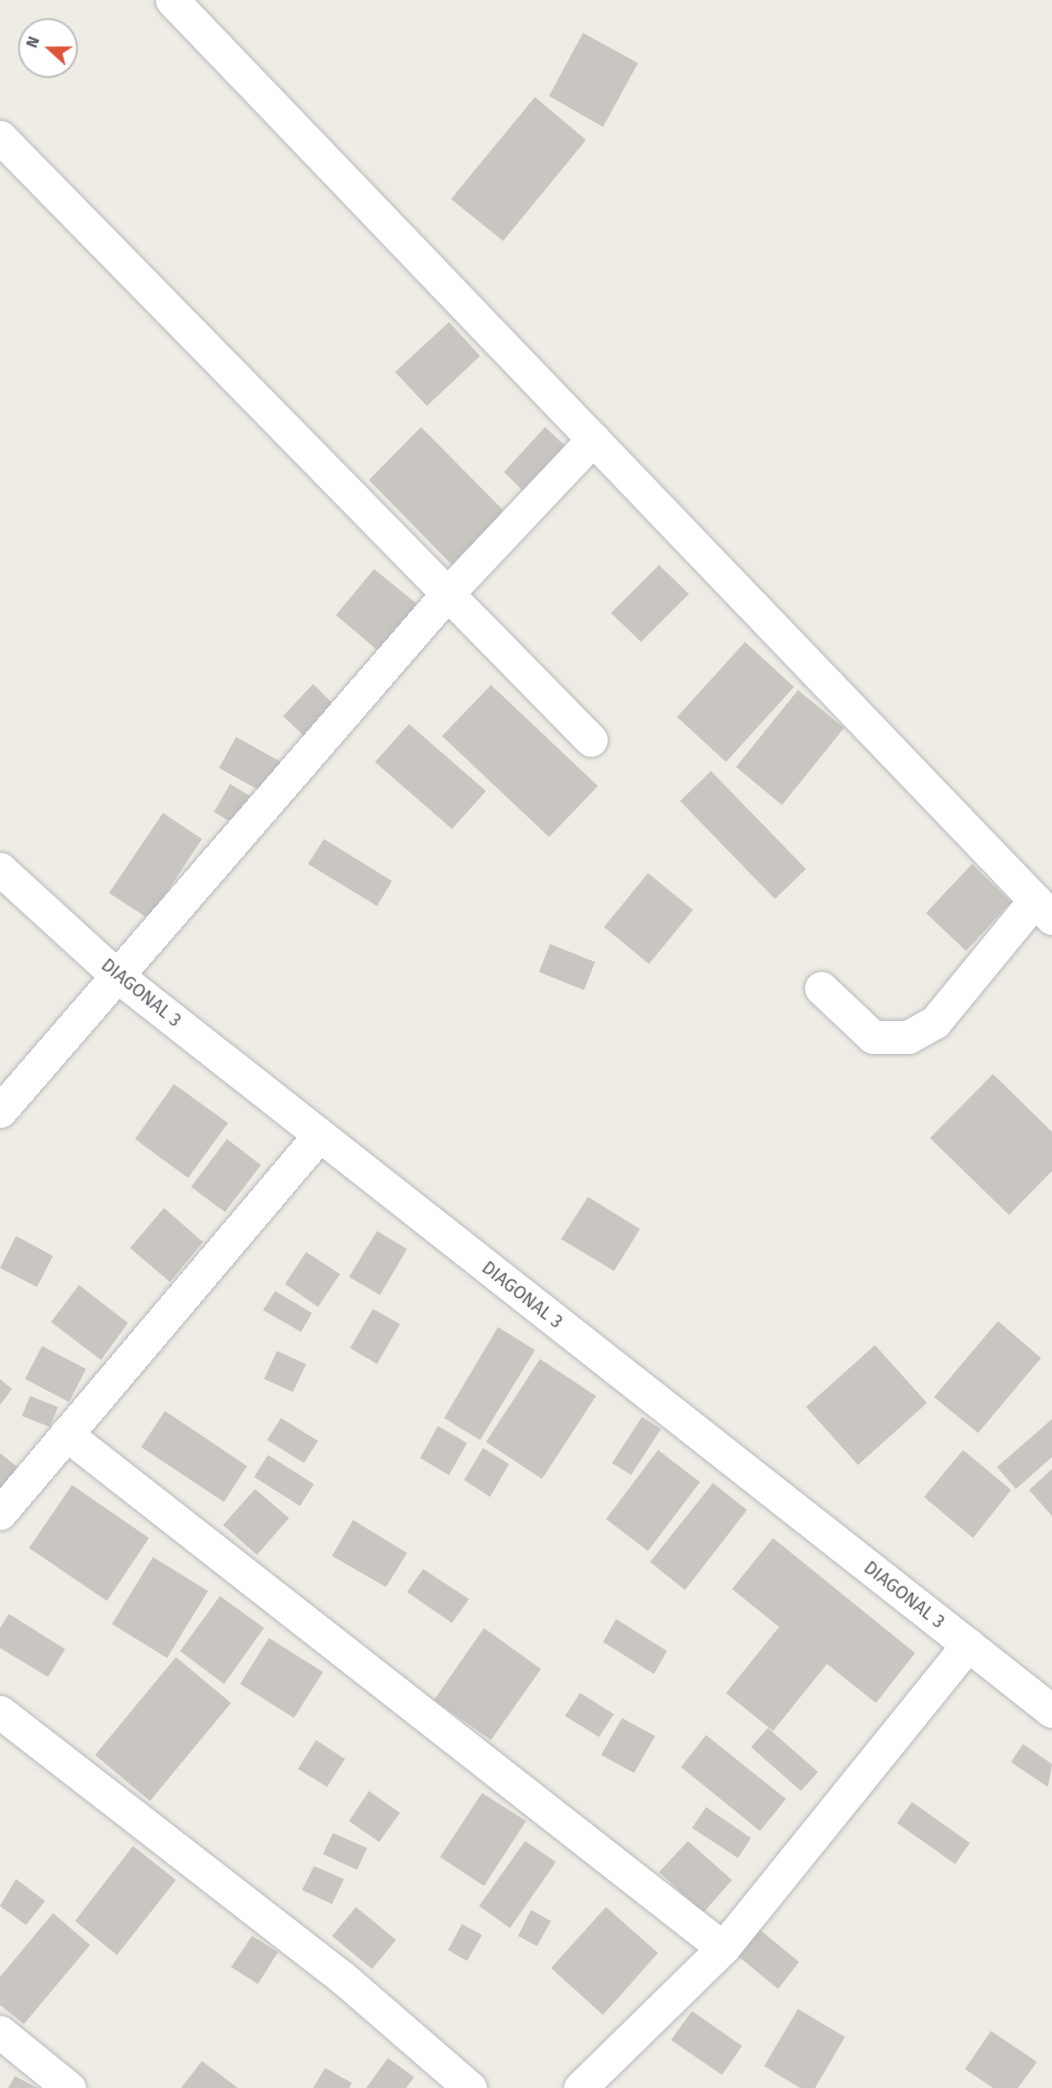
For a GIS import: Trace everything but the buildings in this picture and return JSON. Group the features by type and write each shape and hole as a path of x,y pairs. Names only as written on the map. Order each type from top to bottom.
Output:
{"street":[{"path":"172,0 1043,909 935,1022 908,1037 873,1037 821,988"},
{"path":"0,137 591,740"},
{"path":"0,1111 115,974 447,594 593,440"},
{"name":"DIAGONAL 3","path":"0,869 115,974 1052,1711"},
{"path":"0,1513 320,1135"},
{"path":"66,1434 723,1948"},
{"path":"580,2088 723,1948 968,1644"},
{"path":"0,1712 343,1978 470,2088"},
{"path":"0,2032 69,2088"}]}
